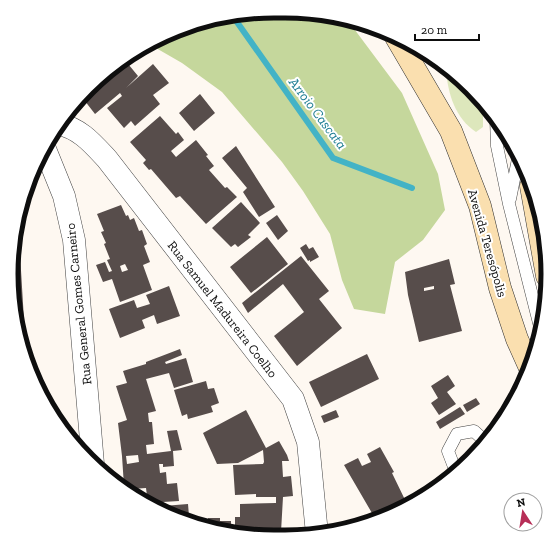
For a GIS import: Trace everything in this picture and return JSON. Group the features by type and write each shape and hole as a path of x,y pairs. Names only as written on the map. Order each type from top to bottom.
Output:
{"main road":[{"name":"Avenida Teresópolis","path":"401,46 450,131 480,206 500,288 517,339 526,359"}],"street":[{"name":"Rua Samuel Madureira Coelho","path":"66,125 86,137 107,159 293,399 308,442 316,528"},
{"name":"Rua General Gomes Carneiro","path":"47,155 64,196 74,240 92,454"}],"lane":[{"path":"496,130 497,146 509,204 537,316"},
{"path":"509,204 517,165"},
{"path":"454,466 448,451 457,434 474,431 481,438"}],"green space":[{"path":"274,18 318,20 353,28 402,93 438,174 445,210 423,240 395,262 385,314 354,309 342,280 330,234 303,191 282,162 222,92 182,63 155,47 176,37 208,27 241,20"},
{"path":"447,76 466,93 483,112 483,127 476,132 463,120 454,105"}],"building":[{"path":"128,64 138,76 126,88 153,64 169,83 153,95 160,104 135,126 131,121 124,128 107,108 122,96 120,93 95,114 85,101 105,82"},
{"path":"200,94 215,113 194,131 179,113"},
{"path":"160,116 176,134 178,132 184,140 171,151 176,157 196,140 208,155 206,156 214,166 209,170 225,188 227,187 237,197 206,224 180,196 176,198 151,169 149,170 143,163 146,160 130,142"},
{"path":"236,146 275,207 259,217 243,192 247,188 222,158"},
{"path":"241,202 260,223 248,235 251,237 238,247 235,244 231,247 212,228"},
{"path":"121,205 126,216 128,215 130,220 134,218 139,231 142,230 147,244 144,246 150,262 143,265 152,290 120,302 112,279 103,282 96,265 105,262 109,272 112,271 107,260 110,259 104,244 106,243 101,232 104,231 97,214","holes":["125,264 128,270 122,272 120,266"]},
{"path":"277,215 288,231 278,240 266,223"},
{"path":"267,237 288,264 251,293 230,267"},
{"path":"306,244 309,249 313,247 319,257 310,262 300,248"},
{"path":"20,247 25,331 20,307 19,291 18,274"},
{"path":"301,256 329,291 319,299 342,328 297,366 274,336 304,312 283,284 248,313 242,303"},
{"path":"449,259 455,284 450,285 462,331 419,342 408,295 405,272","holes":["434,286 434,289 424,291 424,288"]},
{"path":"169,286 180,316 157,324 154,315 142,320 145,328 120,338 109,309 134,300 137,308 150,304 146,295"},
{"path":"180,349 182,355 165,362 166,364 186,358 193,382 174,388 169,373 146,379 156,411 148,413 149,422 152,422 154,444 146,445 147,454 171,451 167,431 177,430 182,450 173,451 174,466 163,467 163,464 159,464 160,473 166,472 167,484 177,483 179,501 163,502 163,505 147,497 146,488 135,489 124,481 118,423 127,420 116,386 127,383 123,371 146,364 146,362","holes":["138,455 139,462 127,464 126,456"]},
{"path":"367,354 379,379 321,407 309,382"},
{"path":"448,375 455,386 447,392 456,404 439,415 431,403 438,398 431,386"},
{"path":"206,381 208,389 214,388 219,403 211,406 213,412 188,419 187,414 182,416 174,390"},
{"path":"476,398 480,404 467,412 463,405"},
{"path":"460,407 465,414 440,429 436,422"},
{"path":"246,410 266,448 279,441 289,461 282,461 283,477 291,476 293,496 283,497 281,530 235,527 235,517 240,517 240,504 276,503 276,497 256,497 256,494 235,495 233,465 263,464 263,450 238,463 217,464 203,433"},
{"path":"336,410 339,417 324,423 321,416"},
{"path":"380,447 394,472 392,473 405,500 373,514 344,465 358,458 362,466 371,462 367,454"},
{"path":"188,504 189,515 165,506"},
{"path":"208,518 220,518 220,521 231,521 231,526 224,525 208,521"}],"waterway":[{"name":"Arroio Cascata","path":"236,21 333,158 412,188"}]}
